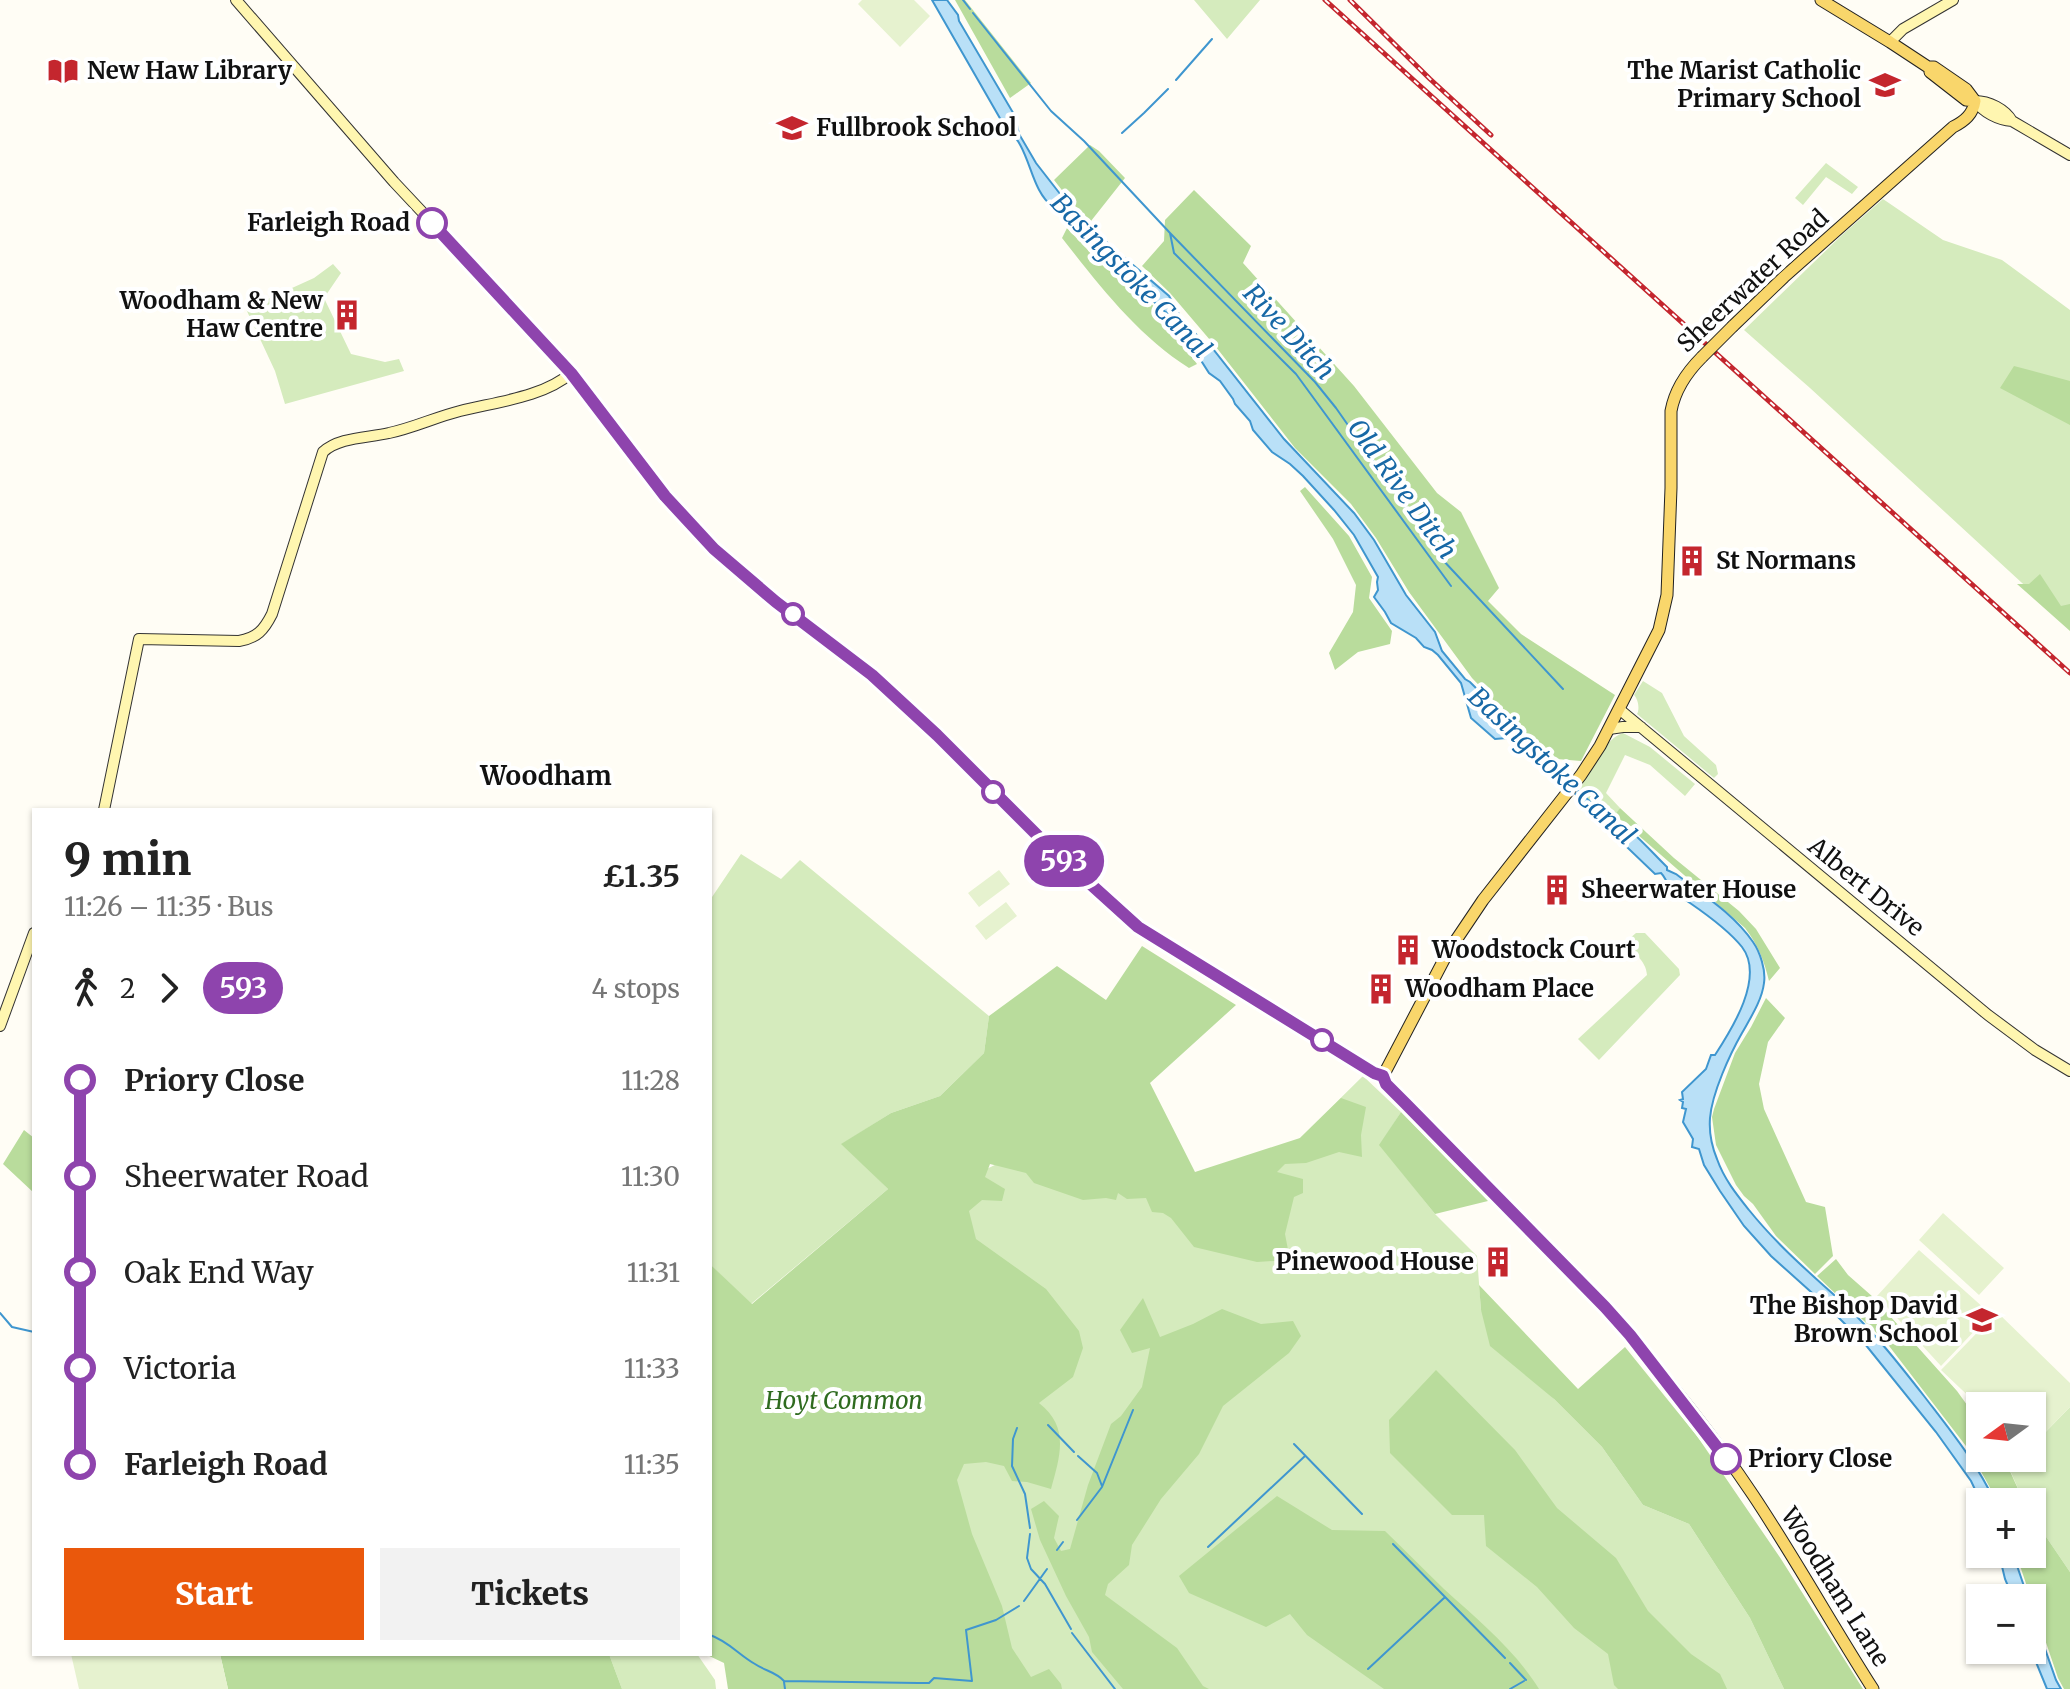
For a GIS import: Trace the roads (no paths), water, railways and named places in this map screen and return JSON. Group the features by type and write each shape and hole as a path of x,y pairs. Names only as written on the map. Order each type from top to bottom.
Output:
{"main road":[{"name":"Woodham Lane","path":"236,0 394,182 571,373 665,496 714,549 776,602 872,675 937,735 1035,834 1138,927 1383,1076 1386,1084 1605,1307 1687,1407 1752,1494 1873,1689"},
{"path":"1821,0 1928,67 1931,74 1966,100 1975,101 1985,111 2005,121 2012,121 2070,155"},
{"path":"1890,42 1903,29 1953,0"},
{"name":"Sheerwater Road","path":"1383,1076 1448,952 1483,900 1600,746 1659,630 1667,595 1671,411 1683,379 1784,277 1971,114 1975,101"},
{"path":"104,808 139,639 239,641 250,639 265,628 323,452 327,448 404,430 456,412 549,388 571,373"},
{"name":"Albert Drive","path":"1619,709 1988,1015 2070,1071"},
{"path":"1609,729 1641,727"},
{"path":"0,1026 32,938"}],"water":[{"name":"Basingstoke Canal","path":"932,0 947,0 958,15 1015,116 1019,134 1036,163 1064,199 1082,221 1169,296 1180,316 1213,349 1284,439 1354,513 1374,540 1406,595 1435,632 1442,651 1465,679 1608,818 1630,831 1667,870 1727,913 1753,942 1762,961 1763,989 1722,1074 1711,1108 1710,1134 1720,1166 1735,1193 1760,1223 1855,1315 1896,1360 1966,1453 1966,1472 1979,1472 1988,1488 1974,1488 1936,1432 1865,1344 1771,1256 1744,1226 1704,1165 1699,1149 1692,1147 1693,1139 1683,1122 1686,1109 1682,1108 1683,1102 1680,1100 1683,1099 1682,1092 1706,1069 1711,1055 1715,1055 1722,1044 1744,1002 1750,973 1742,947 1718,924 1674,891 1661,873 1655,874 1568,787 1561,786 1507,738 1495,739 1471,718 1461,683 1438,655 1391,623 1374,597 1378,590 1378,577 1354,535 1303,476 1272,452 1253,430 1250,421 1220,381 1209,373 1197,344 1176,319 1160,308 1140,287 1103,261 1045,199 1020,145 1005,127"},
{"path":"2002,1568 2018,1568 2023,1584 2007,1584"},
{"path":"2046,1652 2061,1689 2047,1689 2037,1664 2046,1664"}],"waterway":[{"name":"Rive Ditch","path":"963,0 970,9"},
{"name":"Rive Ditch","path":"973,13 1051,111 1084,141 1315,382 1441,558 1563,689"},
{"path":"1176,80 1212,39"},
{"path":"1122,133 1168,89"},
{"name":"Old Rive Ditch","path":"1170,233 1174,253 1296,374 1451,586"},
{"path":"0,1313 12,1327 32,1332"},
{"path":"1077,1520 1102,1487 1133,1410"},
{"path":"1048,1425 1074,1452"},
{"path":"1017,1428 1013,1439 1012,1466 1025,1494 1030,1528"},
{"path":"1294,1444 1362,1514"},
{"path":"1078,1456 1097,1473 1102,1486"},
{"path":"1208,1547 1305,1456"},
{"path":"1030,1534 1027,1558 1031,1569 1045,1584 1071,1629"},
{"path":"1057,1550 1063,1542"},
{"path":"1393,1544 1505,1658"},
{"path":"1024,1601 1047,1569"},
{"path":"1368,1669 1444,1598"},
{"path":"712,1636 784,1681 929,1683 934,1678 972,1681 966,1630 996,1620 1019,1606"},
{"path":"1072,1633 1115,1689"},
{"path":"1510,1663 1526,1680"},
{"path":"1510,1689 1524,1681"},
{"path":"784,1682 785,1689"}],"railway":[{"path":"1325,0 2070,673"},
{"path":"1350,0 1491,135"}],"place":[{"name":"New Haw Library","path":"63,71"},
{"name":"The Marist Catholic Primary School","path":"1885,85"},
{"name":"Fullbrook School","path":"792,128"},
{"name":"Farleigh Road","path":"432,223"},
{"name":"Woodham & New Haw Centre","path":"347,315"},
{"name":"St Normans","path":"1692,561"},
{"name":"Sheerwater House","path":"1557,890"},
{"name":"Woodstock Court","path":"1408,950"},
{"name":"Woodham Place","path":"1381,989"},
{"name":"Pinewood House","path":"1498,1262"},
{"name":"The Bishop David Brown School","path":"1982,1320"},
{"name":"Priory Close","path":"1726,1459"}],"district":[{"name":"Woodham","path":"546,776"}],"park label":[{"name":"Hoyt Common","path":"844,1401"}]}
